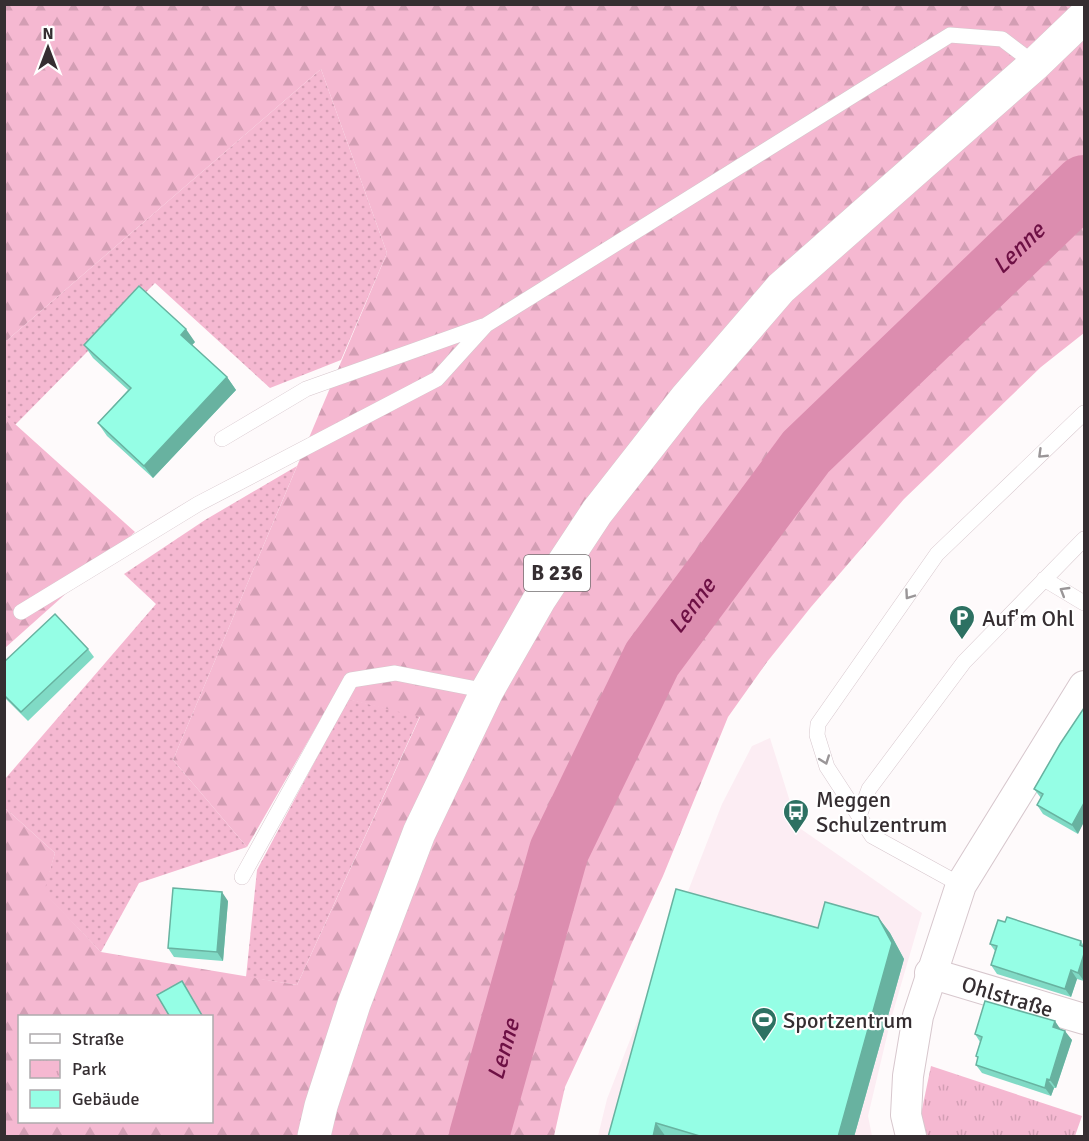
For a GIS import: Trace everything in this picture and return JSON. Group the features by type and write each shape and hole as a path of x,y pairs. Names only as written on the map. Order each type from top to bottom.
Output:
{"main road":[{"name":"B 236","path":"314,1137 321,1106 354,1004 418,833 487,691 539,600 597,512 687,397 781,288 1035,64 1084,17"}],"street":[{"path":"911,1137 906,1115 908,1076 918,1016 930,973 962,885 1084,686"},
{"name":"Ohlstraße","path":"930,973 1084,1019"}],"lane":[{"path":"222,439 306,389 486,325 950,35 1002,39 1035,64"},
{"path":"21,612 198,504 437,379 486,325"},
{"path":"962,885 872,836 827,767 817,735 818,724 938,554 1084,413"},
{"path":"859,816 869,789 964,662 1084,539"},
{"path":"1044,579 1084,603"},
{"path":"242,877 351,680 395,673 487,691"}],"shaded area":[{"name":"Sportzentrum","path":"770,738 798,827 922,913 891,1019 868,1116 872,1136 598,1136 607,1099 722,804 752,746"}],"green space":[{"path":"5,5 1084,5 1084,333 1041,367 904,499 811,607 767,662 728,717 663,876 565,1087 554,1136 5,1136 5,808 55,853 44,892 101,952 297,985 420,717 334,696 247,847 173,760 387,253 321,69 5,342"},
{"path":"321,69 387,253 341,360 270,388 155,283 15,425 5,415 5,342"},
{"path":"5,415 135,532 5,648"},
{"path":"297,466 173,760 247,847 139,883 101,952 43,892 55,853 5,808 5,779 156,604 124,574 205,520"},
{"path":"348,699 420,716 297,985 246,977 257,870"},
{"path":"931,1066 1082,1116 1075,1136 927,1136 921,1114"}],"building":[{"path":"139,286 186,329 181,335 227,377 144,466 98,423 131,388 84,345"},
{"path":"55,614 88,649 21,712 4,695 4,662"},
{"path":"1084,708 1084,803 1072,825 1037,805 1043,794 1034,789"},
{"path":"173,888 222,892 217,952 168,948"},
{"name":"Sportzentrum","path":"676,889 818,928 825,902 878,917 892,943 838,1137 703,1137 656,1123 653,1137 608,1137"},
{"path":"1007,917 1081,941 1080,945 1084,947 1084,954 1078,973 1071,970 1065,989 991,965 997,946 990,944 998,920 1005,922"},
{"path":"182,981 202,1015 169,1015 157,995"},
{"path":"985,1001 1055,1021 1053,1027 1065,1031 1050,1080 1047,1079 1045,1088 976,1065 978,1057 976,1056 982,1037 975,1034"}],"waterway":[{"name":"Lenne","path":"479,1136 559,851 652,659 806,452 1084,185"}],"place":[{"name":"Auf'm Ohl","path":"962,641"},
{"name":"Meggen Schulzentrum","path":"796,835"},
{"name":"Sportzentrum","path":"764,1043"}]}
